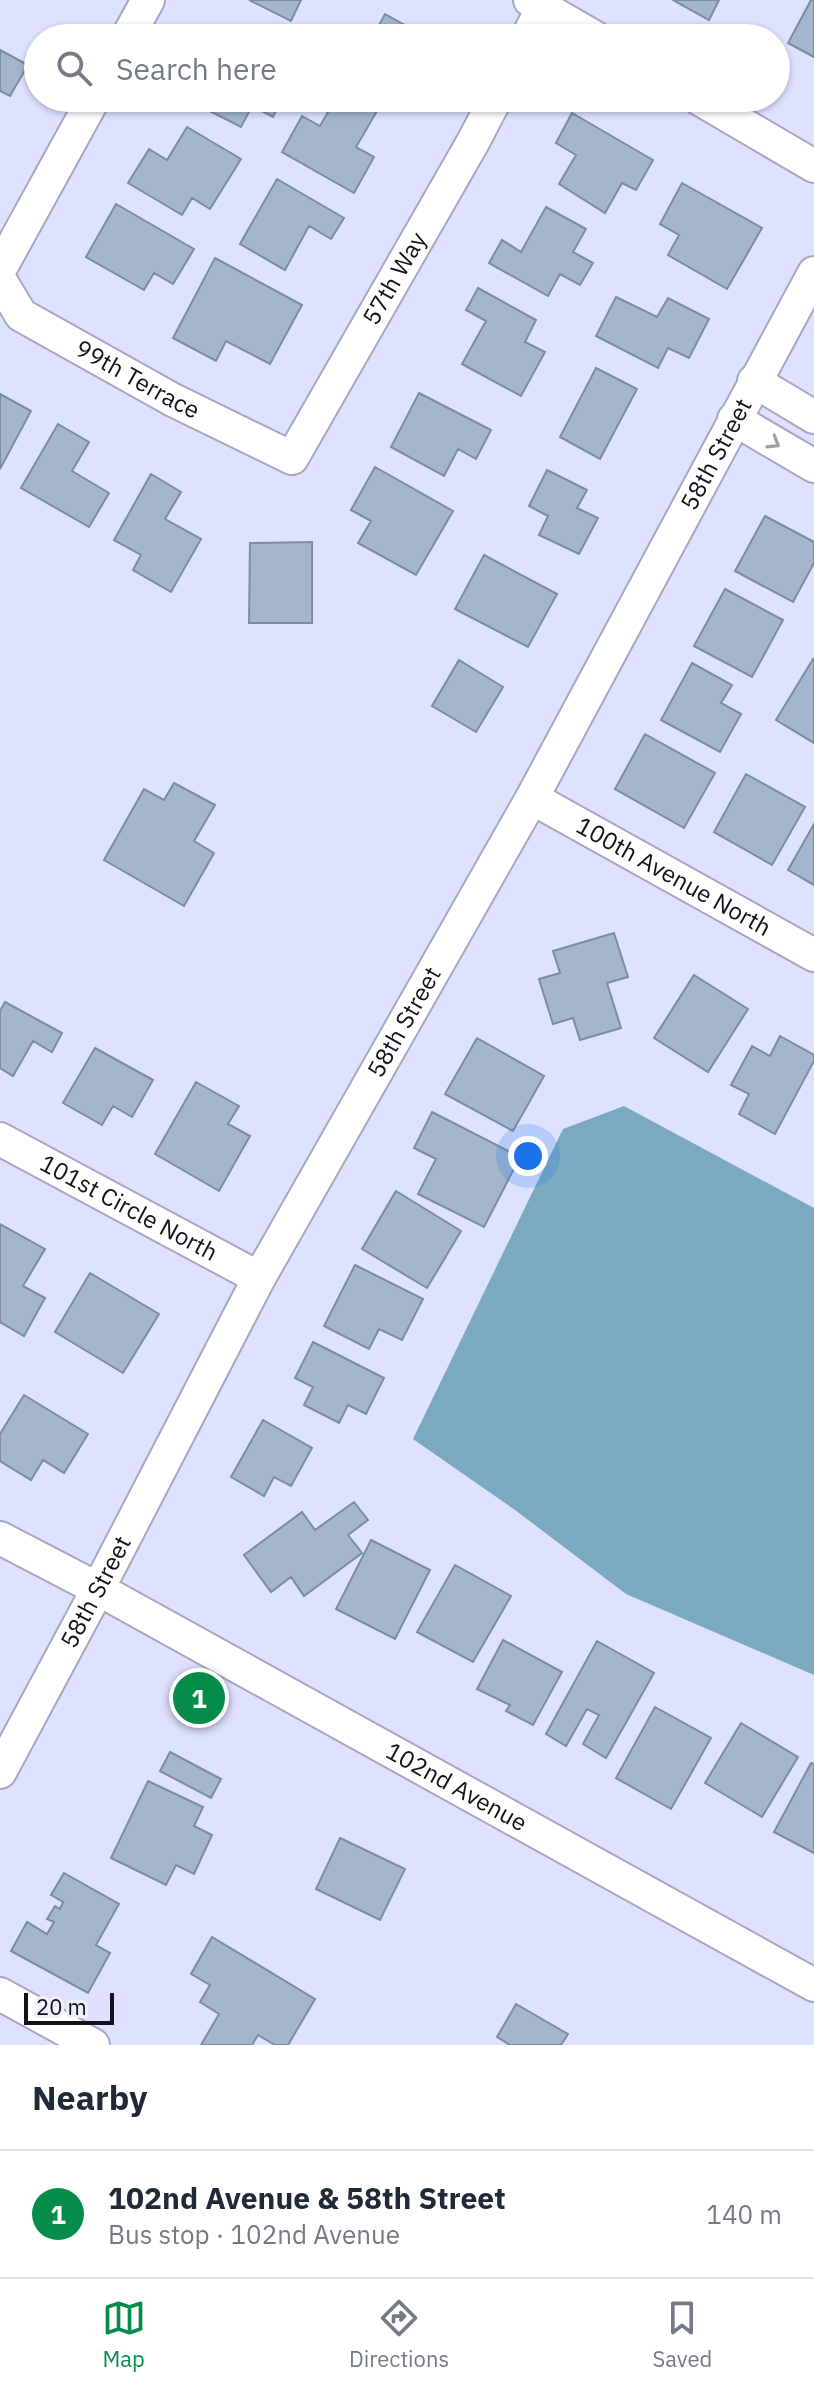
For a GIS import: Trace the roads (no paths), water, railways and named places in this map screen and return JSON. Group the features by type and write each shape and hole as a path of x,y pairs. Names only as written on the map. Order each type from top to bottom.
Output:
{"street":[{"path":"135,24 148,0"},
{"path":"531,24 536,3 572,24"},
{"path":"0,269 86,112"},
{"name":"57th Way","path":"292,458 489,112"},
{"path":"722,112 814,166"},
{"name":"58th Street","path":"0,1772 259,1278 532,798 814,273"},
{"name":"99th Terrace","path":"0,280 21,315 173,400 292,458"},
{"path":"754,381 814,417"},
{"path":"734,419 814,466"},
{"name":"100th Avenue North","path":"532,798 814,955"},
{"name":"101st Circle North","path":"0,1139 259,1278"},
{"name":"102nd Avenue","path":"0,1538 98,1589 814,1985"},
{"path":"0,1994 93,2045"}],"water":[{"path":"624,1106 814,1208 814,1675 626,1594 515,1510 413,1439 563,1129"}],"place":[{"name":"102nd Avenue & 58th Street","path":"199,1698"}]}
